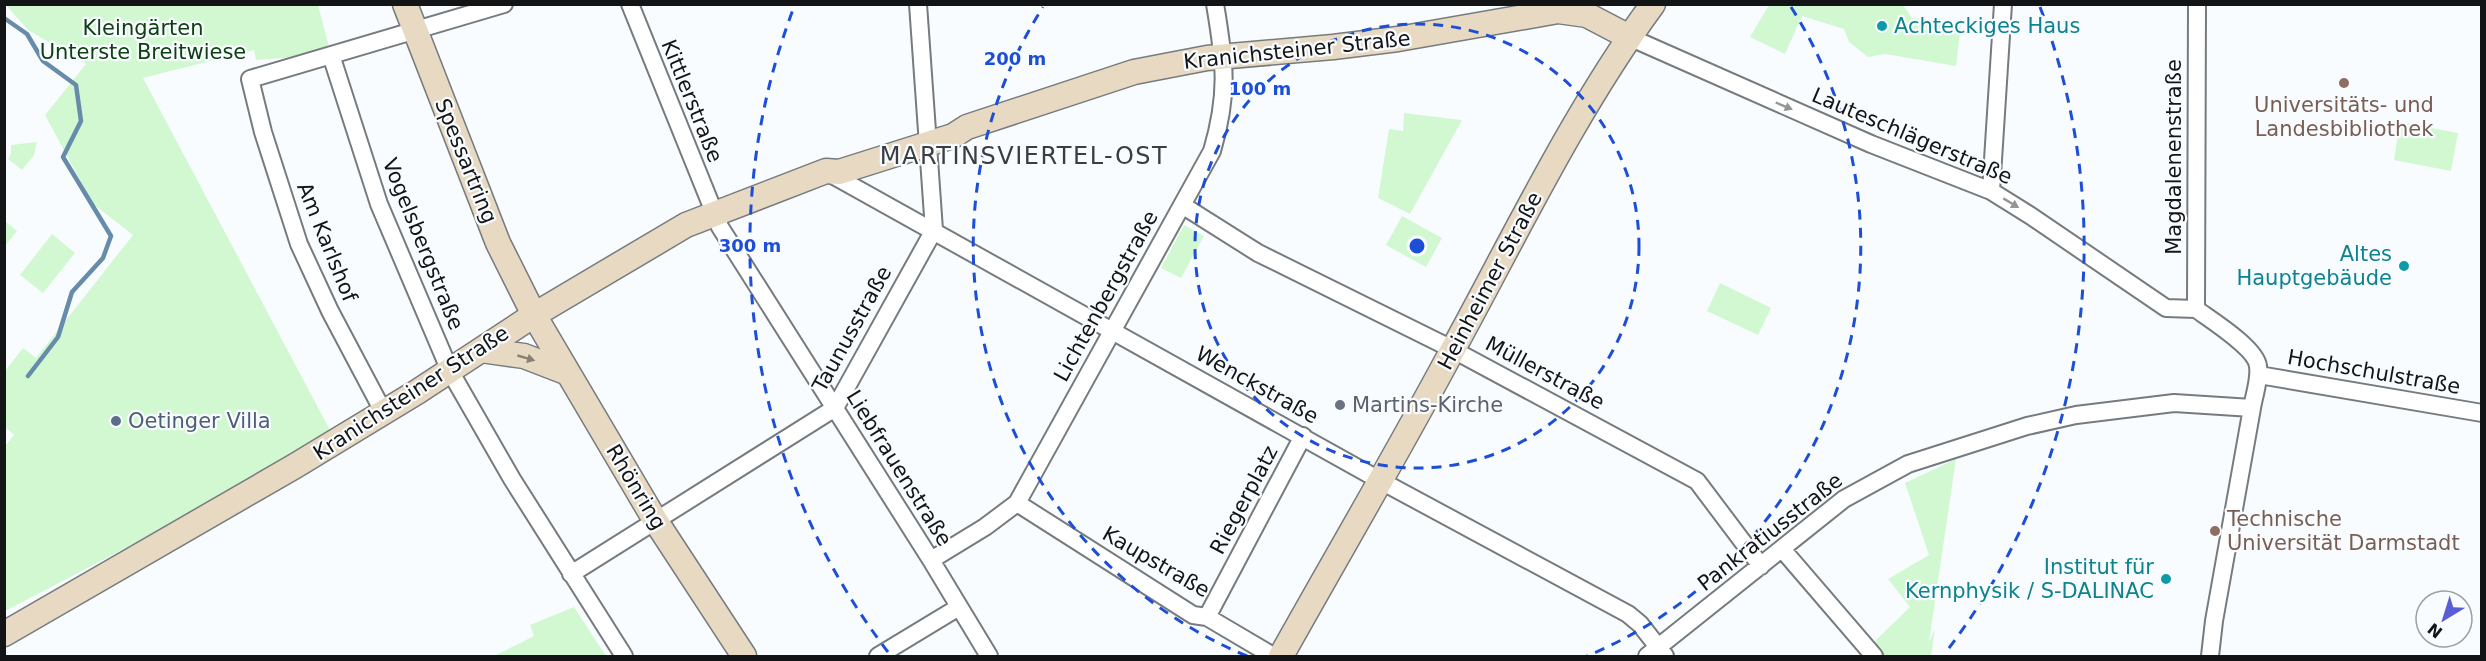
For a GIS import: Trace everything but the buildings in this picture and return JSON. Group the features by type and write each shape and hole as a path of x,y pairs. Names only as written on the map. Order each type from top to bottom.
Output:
{"main road":[{"name":"Spessartring","path":"405,4 498,243 534,315"},
{"name":"Heinheimer Straße","path":"1281,657 1373,476 1453,350 1526,213 1629,37 1653,4"},
{"name":"Kranichsteiner Straße","path":"4,634 384,413 534,315 686,225 826,171 833,164 928,139 952,127 967,127 1134,72 1190,60 1333,48 1398,39 1559,8 1587,15 1629,37"},
{"name":"Rhönring","path":"534,315 655,520 744,657"},
{"path":"481,350 524,356 568,373"}],"street":[{"path":"331,55 504,4"},
{"name":"Kittlerstraße","path":"630,4 713,214"},
{"path":"918,4 934,230"},
{"name":"Lichtenbergstraße","path":"931,560 985,527 1017,503 1212,151 1220,125 1225,90 1224,56 1215,4"},
{"path":"1991,191 2003,4"},
{"name":"Magdalenenstraße","path":"2196,309 2197,4"},
{"name":"Lauteschlägerstraße","path":"1629,37 1871,144 1991,191 2166,308 2196,309"},
{"name":"Am Karlshof","path":"331,55 250,79 263,132 299,244 330,311 384,413"},
{"name":"Vogelsbergstraße","path":"331,55 380,204 450,371 512,479 624,657"},
{"name":"Wenckstraße","path":"826,171 1373,476 1628,614 1640,624 1656,654"},
{"name":"Müllerstraße","path":"1182,205 1258,253 1453,350 1697,482 1761,566"},
{"name":"Liebfrauenstraße","path":"713,214 931,560 989,657"},
{"name":"Taunusstraße","path":"571,574 834,408 934,230"},
{"path":"2196,309 2252,354 2258,363 2259,375 2215,614 2210,657"},
{"name":"Hochschulstraße","path":"2259,375 2481,413"},
{"name":"Pankratiusstraße","path":"1656,654 1844,499 1908,464 2027,426 2076,416 2174,403 2252,408"},
{"name":"Riegerplatz","path":"1207,617 1303,436"},
{"name":"Kaupstraße","path":"1017,503 1193,615 1207,617 1273,657"},
{"path":"1782,549 1874,657"},
{"path":"878,657 959,607"}],"green space":[{"name":"Kleingärten Unterste Breitwiese","path":"6,5 318,5 329,47 296,57 256,60 254,50 143,78 330,430 210,502 5,611 5,446 14,435 5,427 5,371 23,348 36,358 133,235 93,204 45,115 86,64 28,30"},
{"path":"1769,5 1903,5 1912,18 1961,24 1956,66 1885,54 1868,57 1849,42 1844,29 1802,16 1785,54 1750,37"},
{"path":"1404,113 1462,120 1410,214 1378,198 1389,129 1403,131"},
{"path":"2400,122 2458,133 2451,171 2394,160"},
{"path":"37,142 34,155 22,170 8,159 11,154 11,145"},
{"path":"1402,216 1442,238 1426,267 1386,245"},
{"path":"5,221 17,231 4,246"},
{"path":"1184,225 1204,236 1181,278 1161,268"},
{"path":"52,234 75,253 43,293 20,275"},
{"path":"1720,283 1771,308 1758,335 1707,311"},
{"path":"1956,459 1929,642 1935,629 1931,656 1884,656 1873,643 1910,607 1888,579 1929,555 1905,483"},
{"path":"574,607 606,656 494,656 534,636 530,625"}],"waterway":[{"path":"4,18 27,34 43,61 76,85 81,121 63,157 111,236 103,258 72,292 58,337 28,376"}],"place":[{"name":"Achteckiges Haus","path":"1882,26"},
{"name":"Universitäts- und Landesbibliothek","path":"2344,83"},
{"name":"Altes Hauptgebäude","path":"2404,266"},
{"name":"Martins-Kirche","path":"1340,405"},
{"name":"Oetinger Villa","path":"116,421"},
{"name":"Technische Universität Darmstadt","path":"2215,531"},
{"name":"Institut für Kernphysik / S-DALINAC","path":"2166,579"}],"district":[{"name":"MARTINSVIERTEL-OST","path":"1024,156"}]}
